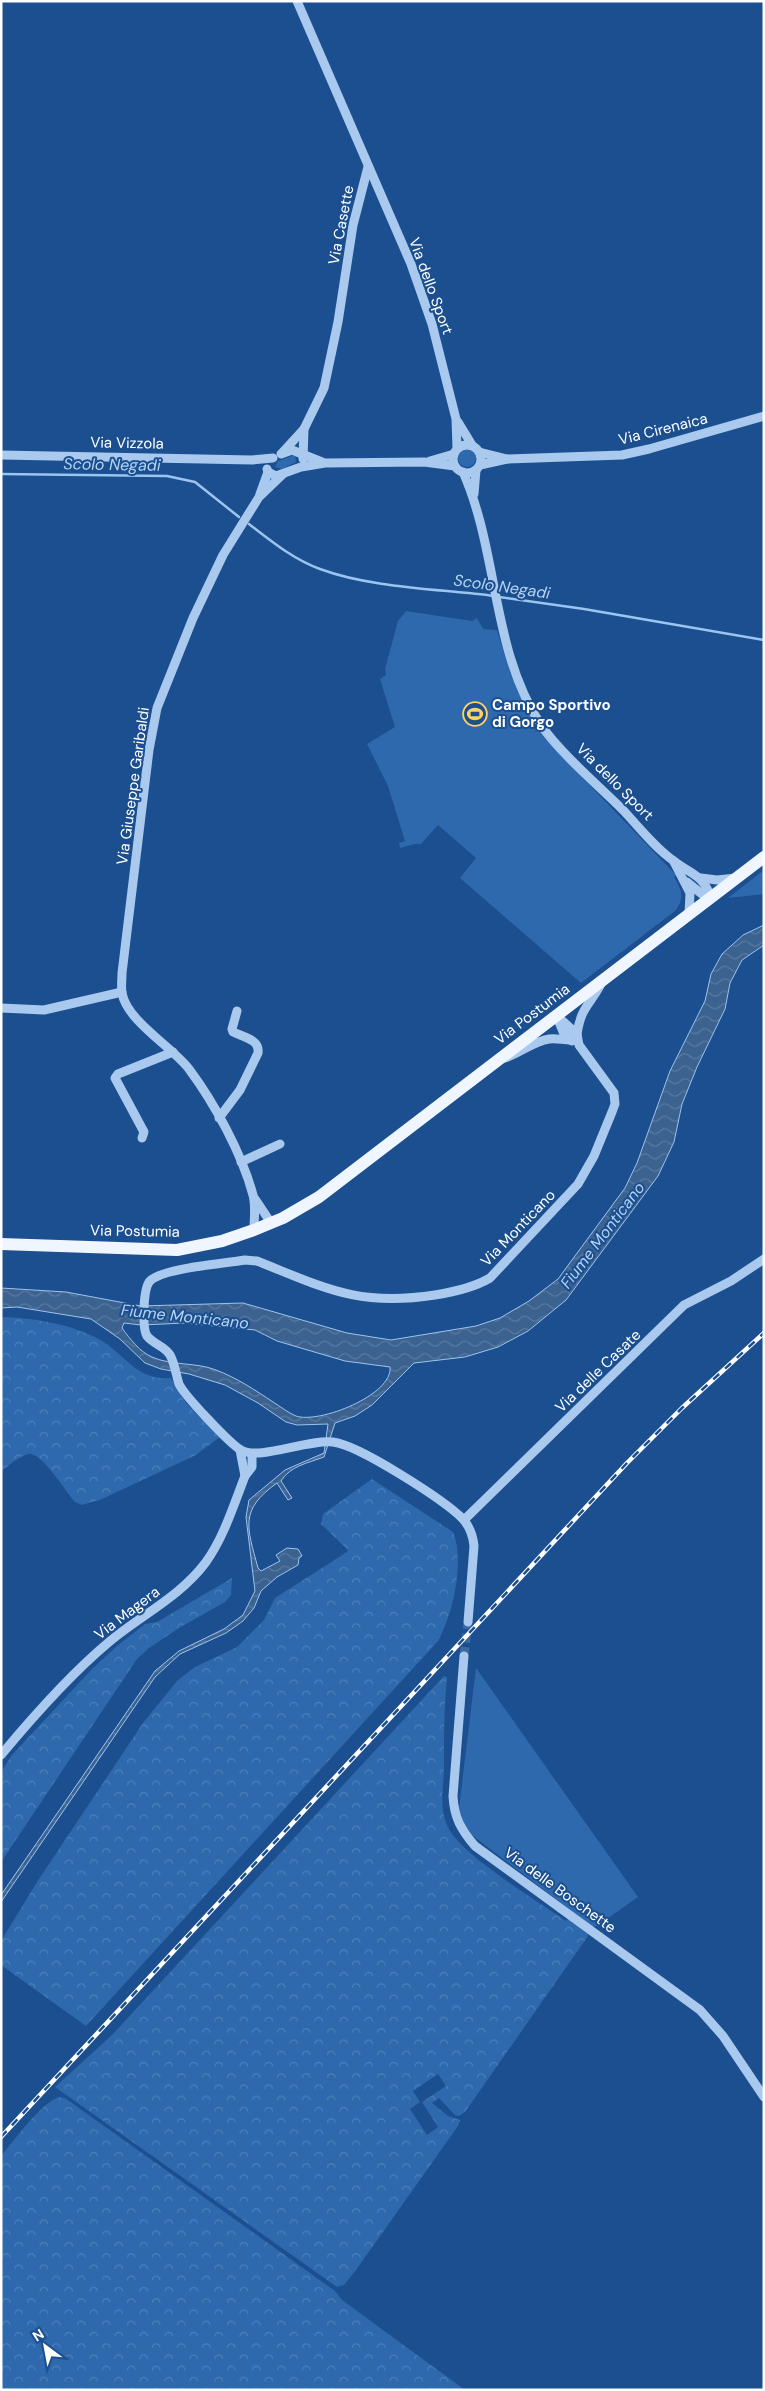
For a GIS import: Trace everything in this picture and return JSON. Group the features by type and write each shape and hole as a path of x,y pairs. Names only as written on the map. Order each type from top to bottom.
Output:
{"main road":[{"name":"Via Postumia","path":"1,1244 177,1250 222,1241 263,1226 319,1197 764,856"}],"street":[{"path":"297,1 368,167"},
{"name":"Via dello Sport","path":"368,167 411,264 432,324 456,419 455,451"},
{"name":"Via Casette","path":"273,458 282,453 304,429 324,388 338,322 353,225 368,167"},
{"name":"Via Cirenaica","path":"478,467 507,459 622,455 764,416"},
{"name":"Via dello Sport","path":"456,419 476,448"},
{"path":"301,467 304,456 304,429"},
{"path":"267,470 276,476 301,467 325,463 424,462 455,466 463,472 478,467 476,448 464,445 455,451 424,462"},
{"name":"Via Cirenaica","path":"476,448 507,459"},
{"path":"282,453 292,450 325,463"},
{"path":"455,451 455,466"},
{"name":"Via Vizzola","path":"1,455 252,460 273,458"},
{"path":"259,497 267,470 273,458"},
{"name":"Via Vizzola","path":"252,460 267,470"},
{"name":"Via dello Sport","path":"474,497 478,467"},
{"name":"Via dello Sport","path":"463,472 474,497 496,590 507,647 518,681 542,727 674,862 701,878"},
{"path":"259,497 283,474"},
{"name":"Via Giuseppe Garibaldi","path":"259,497 237,530 193,618 157,708 149,750 122,973 122,992 131,1013 173,1052 189,1070 219,1118 241,1162 263,1226"},
{"path":"674,862 685,880 690,893 689,914"},
{"path":"709,898 701,878 717,880 736,878"},
{"path":"685,880 709,898"},
{"path":"557,1016 577,1034 585,1006 594,997 603,980"},
{"path":"1,1008 44,1010 122,992"},
{"path":"219,1118 240,1090 258,1053 259,1047 256,1042 233,1032 232,1029 237,1011"},
{"path":"557,1016 564,1034 579,1045"},
{"name":"Via Monticano","path":"240,1450 190,1400 180,1385 172,1357 168,1351 147,1336 144,1329 144,1292 150,1281 162,1274 245,1260 257,1261 339,1294 368,1299 392,1300 425,1296 452,1292 481,1283 498,1272 578,1184 602,1137 615,1104 614,1093 579,1045 577,1034"},
{"path":"498,1061 522,1052 538,1042 551,1038 570,1040"},
{"path":"142,1138 144,1132 115,1078 118,1074 173,1052"},
{"path":"241,1162 280,1144"},
{"name":"Via Giuseppe Garibaldi","path":"254,1197 263,1226"},
{"name":"Via delle Casate","path":"464,1520 684,1305 731,1281 764,1259"},
{"path":"245,1476 240,1450 252,1454 313,1442 334,1442 359,1451 437,1500 464,1520 472,1534 474,1546 468,1622"},
{"name":"Via Magera","path":"1,1755 109,1642 176,1592 204,1564 219,1538 245,1476 267,1452"},
{"path":"252,1454 252,1467"},
{"name":"Via delle Boschette","path":"464,1656 453,1796 458,1825 475,1846 700,2010 723,2036 764,2097"}],"green space":[{"path":"467,449 473,452 476,458 473,464 467,467 461,464 458,458 461,452"},
{"path":"295,456 296,462 282,469 275,467 278,461"},
{"path":"406,611 472,621 477,618 483,629 497,630 509,669 525,706 540,730 558,752 676,875 674,877 679,886 681,898 675,911 581,983 460,878 476,858 438,825 421,844 400,848 399,843 405,841 388,786 367,744 395,727 380,679 386,675 385,669 398,621"},
{"path":"764,870 764,894 728,898"},
{"path":"1,1317 49,1322 73,1328 105,1343 138,1370 158,1378 171,1378 185,1402 220,1437 196,1455 102,1499 82,1505 75,1502 54,1474 34,1455 22,1456 1,1471"},
{"path":"372,1479 453,1532 458,1557 456,1587 448,1617 438,1641 86,2026 1,1965 1,1941 37,1882 143,1723 177,1681 195,1667 237,1647 264,1620 275,1598 347,1552 348,1550 321,1524 323,1514"},
{"path":"232,1578 231,1595 225,1602 179,1628 149,1648 137,1659 1,1862 1,1772 12,1755 92,1669 117,1646 145,1624 157,1622"},
{"path":"476,1668 638,1897 597,1926 593,1927 473,1836 465,1826 459,1808"},
{"path":"444,1676 447,1677 442,1798 444,1814 449,1829 469,1852 485,1865 566,1921 568,1919 588,1934 588,1936 465,2112 459,2116 455,2115 439,2098 432,2103 448,2116 460,2120 458,2126 344,2285 337,2287 55,2087 112,2035","holes":["438,2074 446,2086 422,2102 438,2127 427,2135 410,2109 420,2102 413,2091"]},
{"path":"60,2097 65,2098 335,2291 342,2300 465,2390 1,2390 1,2156 37,2113 53,2100"}],"water":[{"name":"Fiume Monticano","path":"764,925 764,945 742,960 730,983 725,1009 697,1067 682,1104 674,1142 658,1176 566,1300 528,1331 498,1347 465,1357 414,1363 372,1405 355,1416 335,1423 324,1457 300,1466 285,1476 281,1481 292,1498 288,1500 277,1483 256,1502 251,1511 249,1530 258,1568 261,1571 280,1561 276,1555 287,1548 298,1549 302,1556 299,1558 298,1565 277,1577 261,1591 254,1608 243,1621 226,1633 180,1654 155,1677 1,1902 1,1895 155,1671 179,1651 224,1629 243,1615 255,1591 246,1517 249,1500 285,1470 324,1453 328,1424 297,1425 286,1422 258,1403 225,1385 189,1374 161,1369 145,1363 120,1339 91,1319 17,1307 1,1308 1,1288 66,1292 141,1306 243,1303 347,1333 391,1340 476,1326 500,1318 529,1301 558,1279 625,1188 637,1163 670,1071 705,1001 711,974 722,954 743,935","holes":["124,1323 141,1325 185,1323 255,1330 277,1341 345,1361 390,1367 388,1377 380,1388 353,1405 321,1416 296,1416 224,1373 200,1366 168,1362 148,1355 136,1345 122,1328"]}],"waterway":[{"name":"Scolo Negadi","path":"1,474 167,476 195,482 239,517"},
{"name":"Scolo Negadi","path":"249,524 301,560 320,569 340,575 383,584 494,596"},
{"name":"Scolo Negadi","path":"499,597 584,609 764,640"}],"tunnel":[{"path":"464,1656 468,1622"}],"railway":[{"path":"1,2137 627,1463 682,1408 764,1333"}],"place":[{"name":"Campo Sportivo di Gorgo","path":"475,714"}]}
